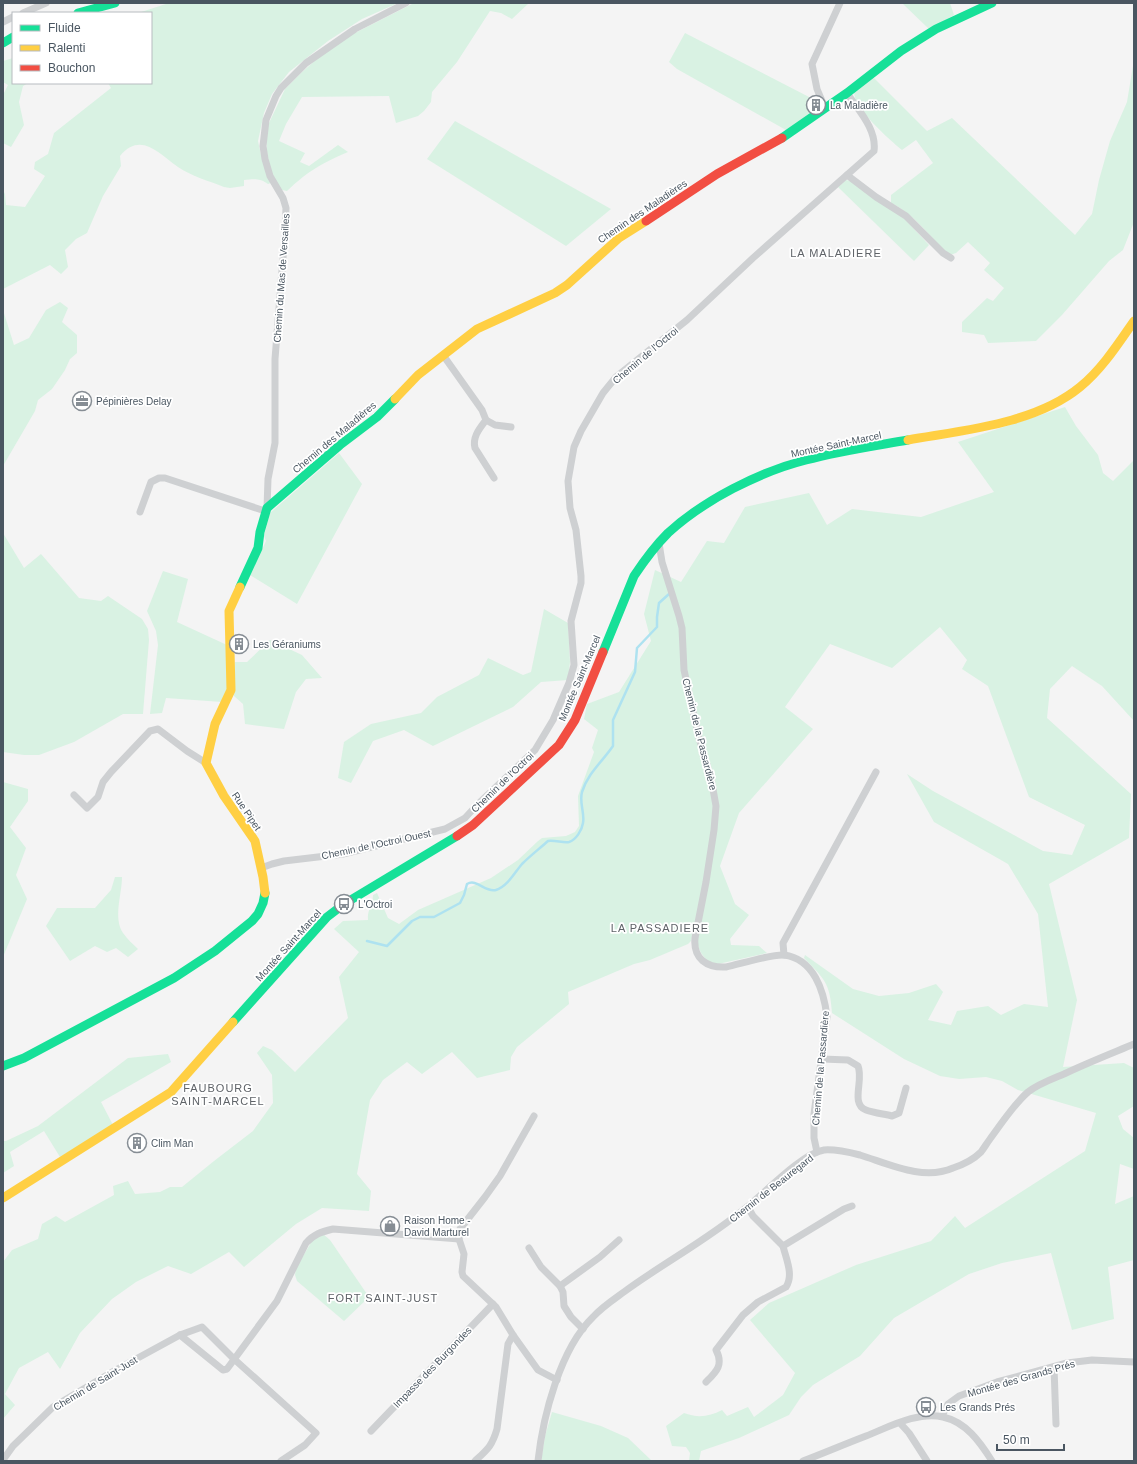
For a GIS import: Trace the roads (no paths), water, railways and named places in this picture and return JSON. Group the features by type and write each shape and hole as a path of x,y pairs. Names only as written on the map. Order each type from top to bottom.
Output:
{"street":[{"path":"24,12 46,3"},
{"path":"82,12 115,3"},
{"name":"Chemin du Mas de Versailles","path":"266,509 268,479 275,443 275,359 286,208 283,198 270,176 265,159 263,146 266,120 281,88 306,63 355,29 406,3"},
{"path":"825,108 818,89 812,64 840,3"},
{"name":"Chemin des Maladières","path":"266,509 340,445 377,417 418,375 477,329 555,293 619,238 717,174 779,140 847,93 900,51 936,28 992,3"},
{"path":"3,22 12,18"},
{"path":"3,43 12,38"},
{"name":"Chemin de l'Octroi","path":"473,825 465,818 535,750 554,720 569,683 574,665 571,622 578,597 581,576 576,530 570,508 568,481 574,447 581,430 603,393 616,378 687,320 847,175 865,161 874,151 875,143 873,134 847,93"},
{"path":"847,175 876,197 906,216 943,253 951,258"},
{"name":"Montée Saint-Marcel","path":"3,1198 172,1092 327,917 344,904 473,825 546,758 559,745 568,732 584,698 634,576 644,561 673,529 702,508 747,483 788,466 835,454 1016,420 1039,411 1067,396 1081,386 1104,360 1134,321"},
{"path":"442,355 482,410 486,420 495,425 511,427"},
{"path":"486,420 474,438 473,443 474,448 494,478"},
{"path":"74,795 87,808 90,806 98,797 103,782 111,772 150,731 158,729 206,763 215,724 231,690 229,611 258,548 266,509 165,478 159,478 151,482 140,512"},
{"name":"Chemin de la Passardière","path":"659,543 662,562 682,628 684,670 699,738 712,778 716,806 714,830 694,944 700,959 707,964 719,967 726,967 767,957 784,955 806,966 819,982 823,993 827,1016 814,1114 814,1138 817,1152"},
{"name":"Rue Pipet","path":"3,1066 30,1054 174,978 215,951 252,921 263,902 265,891 254,841 224,796 206,763"},
{"path":"784,955 783,943 876,772"},
{"name":"Chemin de l'Octroi Ouest","path":"261,868 284,861 343,854 445,829 465,818"},
{"name":"Chemin de Beauregard","path":"538,1461 546,1416 565,1359 583,1329 593,1317 621,1294 748,1207 774,1183 802,1161 817,1152 832,1150 841,1151 915,1172 938,1173 953,1168 980,1152 1013,1108 1029,1092 1051,1080 1134,1044"},
{"path":"822,1059 848,1060 858,1066 861,1077 858,1103 865,1110 896,1116 899,1113 906,1088"},
{"path":"534,1116 500,1176 460,1229 459,1239 464,1254 462,1268 463,1276 493,1304 504,1319 513,1336 538,1370 557,1380"},
{"path":"783,1246 844,1209 852,1206"},
{"path":"706,1382 718,1367 719,1356 716,1350 743,1315 758,1302 786,1287 788,1284 789,1270 783,1246 753,1216 748,1207"},
{"path":"180,1335 223,1370 227,1369 277,1301 306,1243 312,1236 321,1232 333,1229 459,1239"},
{"path":"560,1286 600,1257 619,1240"},
{"path":"529,1248 536,1260 560,1286 563,1292 564,1306 571,1317 583,1329"},
{"name":"Impasse des Burgondes","path":"371,1431 493,1304"},
{"name":"Chemin de Saint-Just","path":"3,1460 13,1446 53,1407 114,1371 180,1335 202,1327 316,1433 305,1445 281,1461"},
{"path":"475,1461 493,1441 508,1344 513,1336"},
{"name":"Montée des Grands Prés","path":"942,1416 948,1404 959,1396 997,1382 1067,1363 1092,1360 1134,1362"},
{"path":"1054,1366 1056,1424"},
{"path":"803,1461 900,1423 925,1416 942,1416 965,1428 975,1436 992,1461"},
{"path":"900,1423 909,1433 927,1461"}],"waterway":[{"path":"367,941 387,946 412,921 420,917 434,917 460,903 467,884 474,883 488,889 496,890 504,886 522,864 548,841 569,842 576,837 580,832 583,823 581,800 582,792 592,773 613,746 613,720 635,672 637,648 657,627 659,603 669,594"}],"place":[{"name":"La Maladière","path":"816,105"},
{"name":"Pépinières Delay","path":"82,401"},
{"name":"Les Géraniums","path":"239,644"},
{"name":"L'Octroi","path":"344,904"},
{"name":"Clim Man","path":"137,1143"},
{"name":"Raison Home - David Marturel","path":"390,1226"},
{"name":"Les Grands Prés","path":"926,1407"}],"district":[{"name":"LA MALADIERE","path":"836,253"},
{"name":"LA PASSADIERE","path":"660,928"},
{"name":"FAUBOURG SAINT-MARCEL","path":"218,1094"},
{"name":"FORT SAINT-JUST","path":"383,1298"}]}
